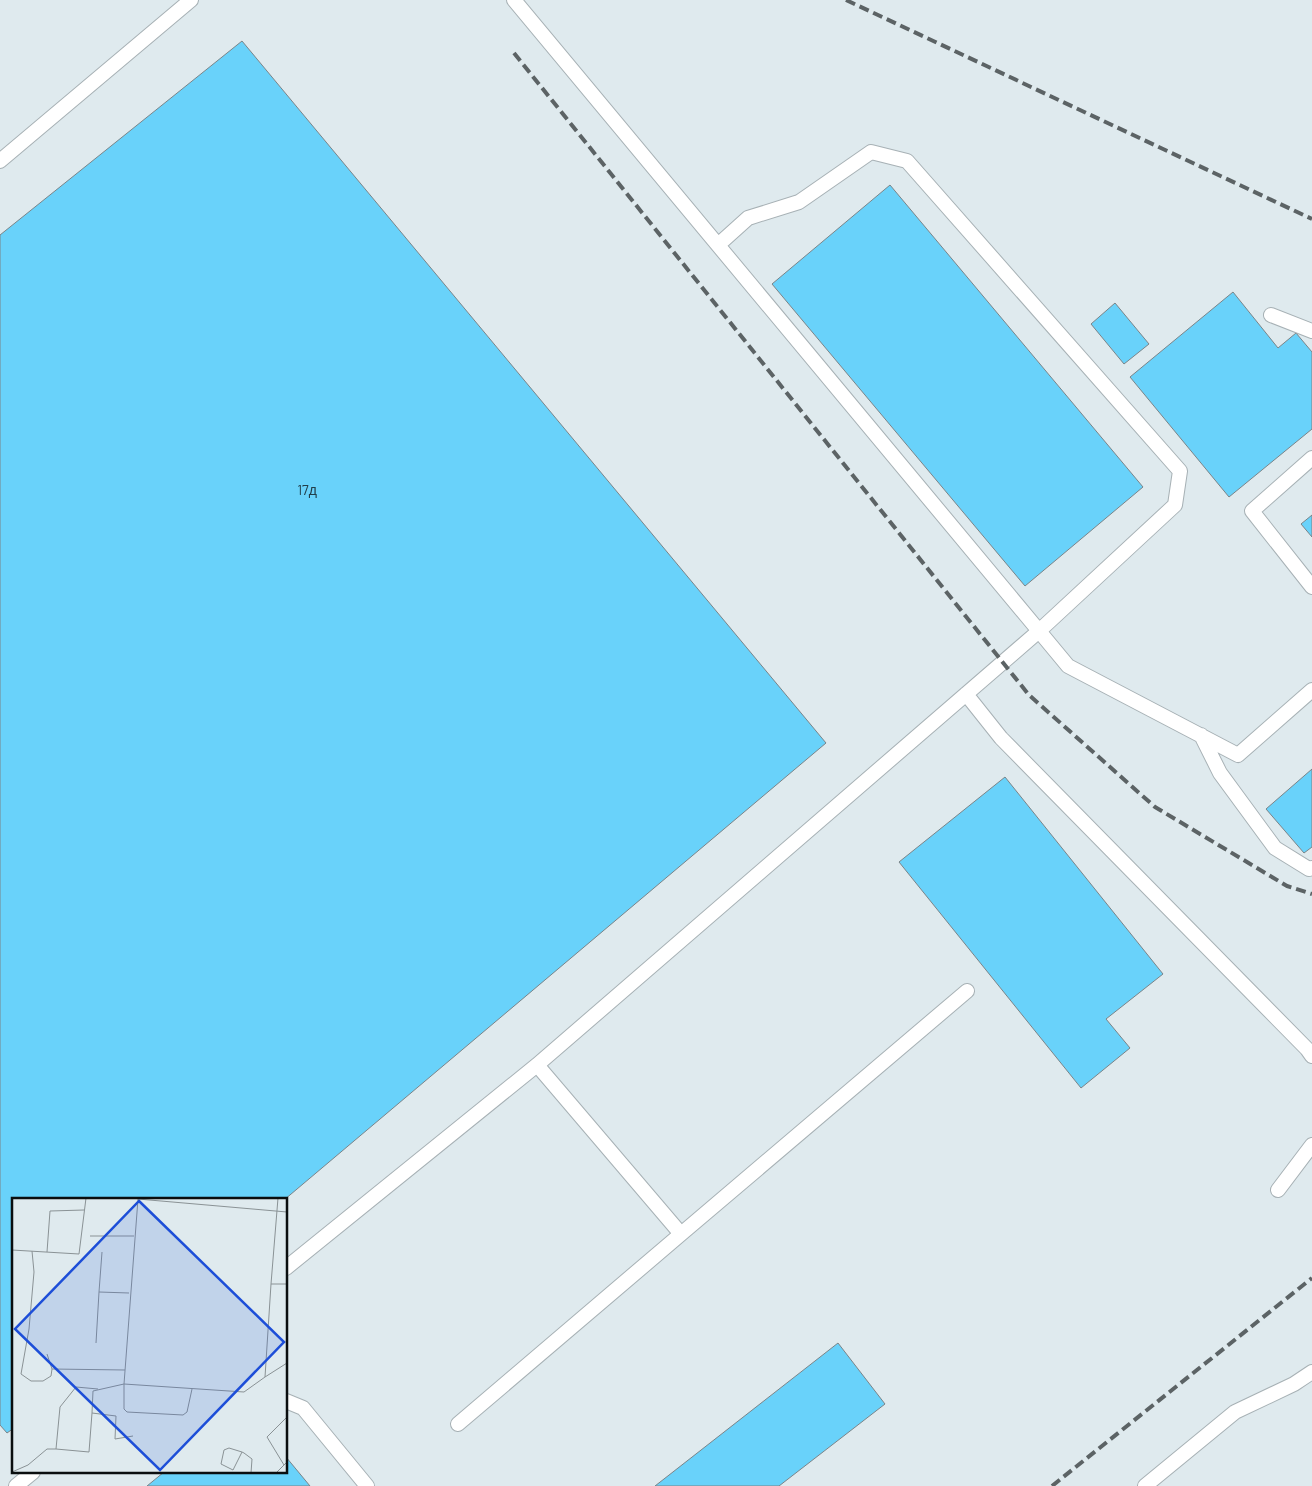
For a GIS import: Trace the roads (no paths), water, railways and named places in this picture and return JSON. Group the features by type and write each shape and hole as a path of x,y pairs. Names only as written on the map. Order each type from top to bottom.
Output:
{"lane":[{"path":"0,161 191,0"},
{"path":"514,0 1068,666 1238,755 1312,690"},
{"path":"288,1266 537,1065 966,694 1175,506 1180,472 907,161 871,152 799,202 748,218 718,245"},
{"path":"1272,315 1312,331"},
{"path":"1312,458 1252,511 1312,587"},
{"path":"966,694 1001,738 1307,1048 1312,1056"},
{"path":"1200,735 1220,772 1275,848 1309,869 1312,868"},
{"path":"458,1424 968,990"},
{"path":"537,1065 681,1234"},
{"path":"1278,1190 1312,1144"},
{"path":"1145,1486 1235,1412 1294,1384 1312,1372"},
{"path":"288,1402 303,1408 366,1486"},
{"path":"16,1486 31,1474"}],"railway":[{"path":"846,0 1312,219"},
{"path":"514,53 1029,695 1155,807 1287,886 1312,894"},
{"path":"1052,1486 1312,1278"}]}
